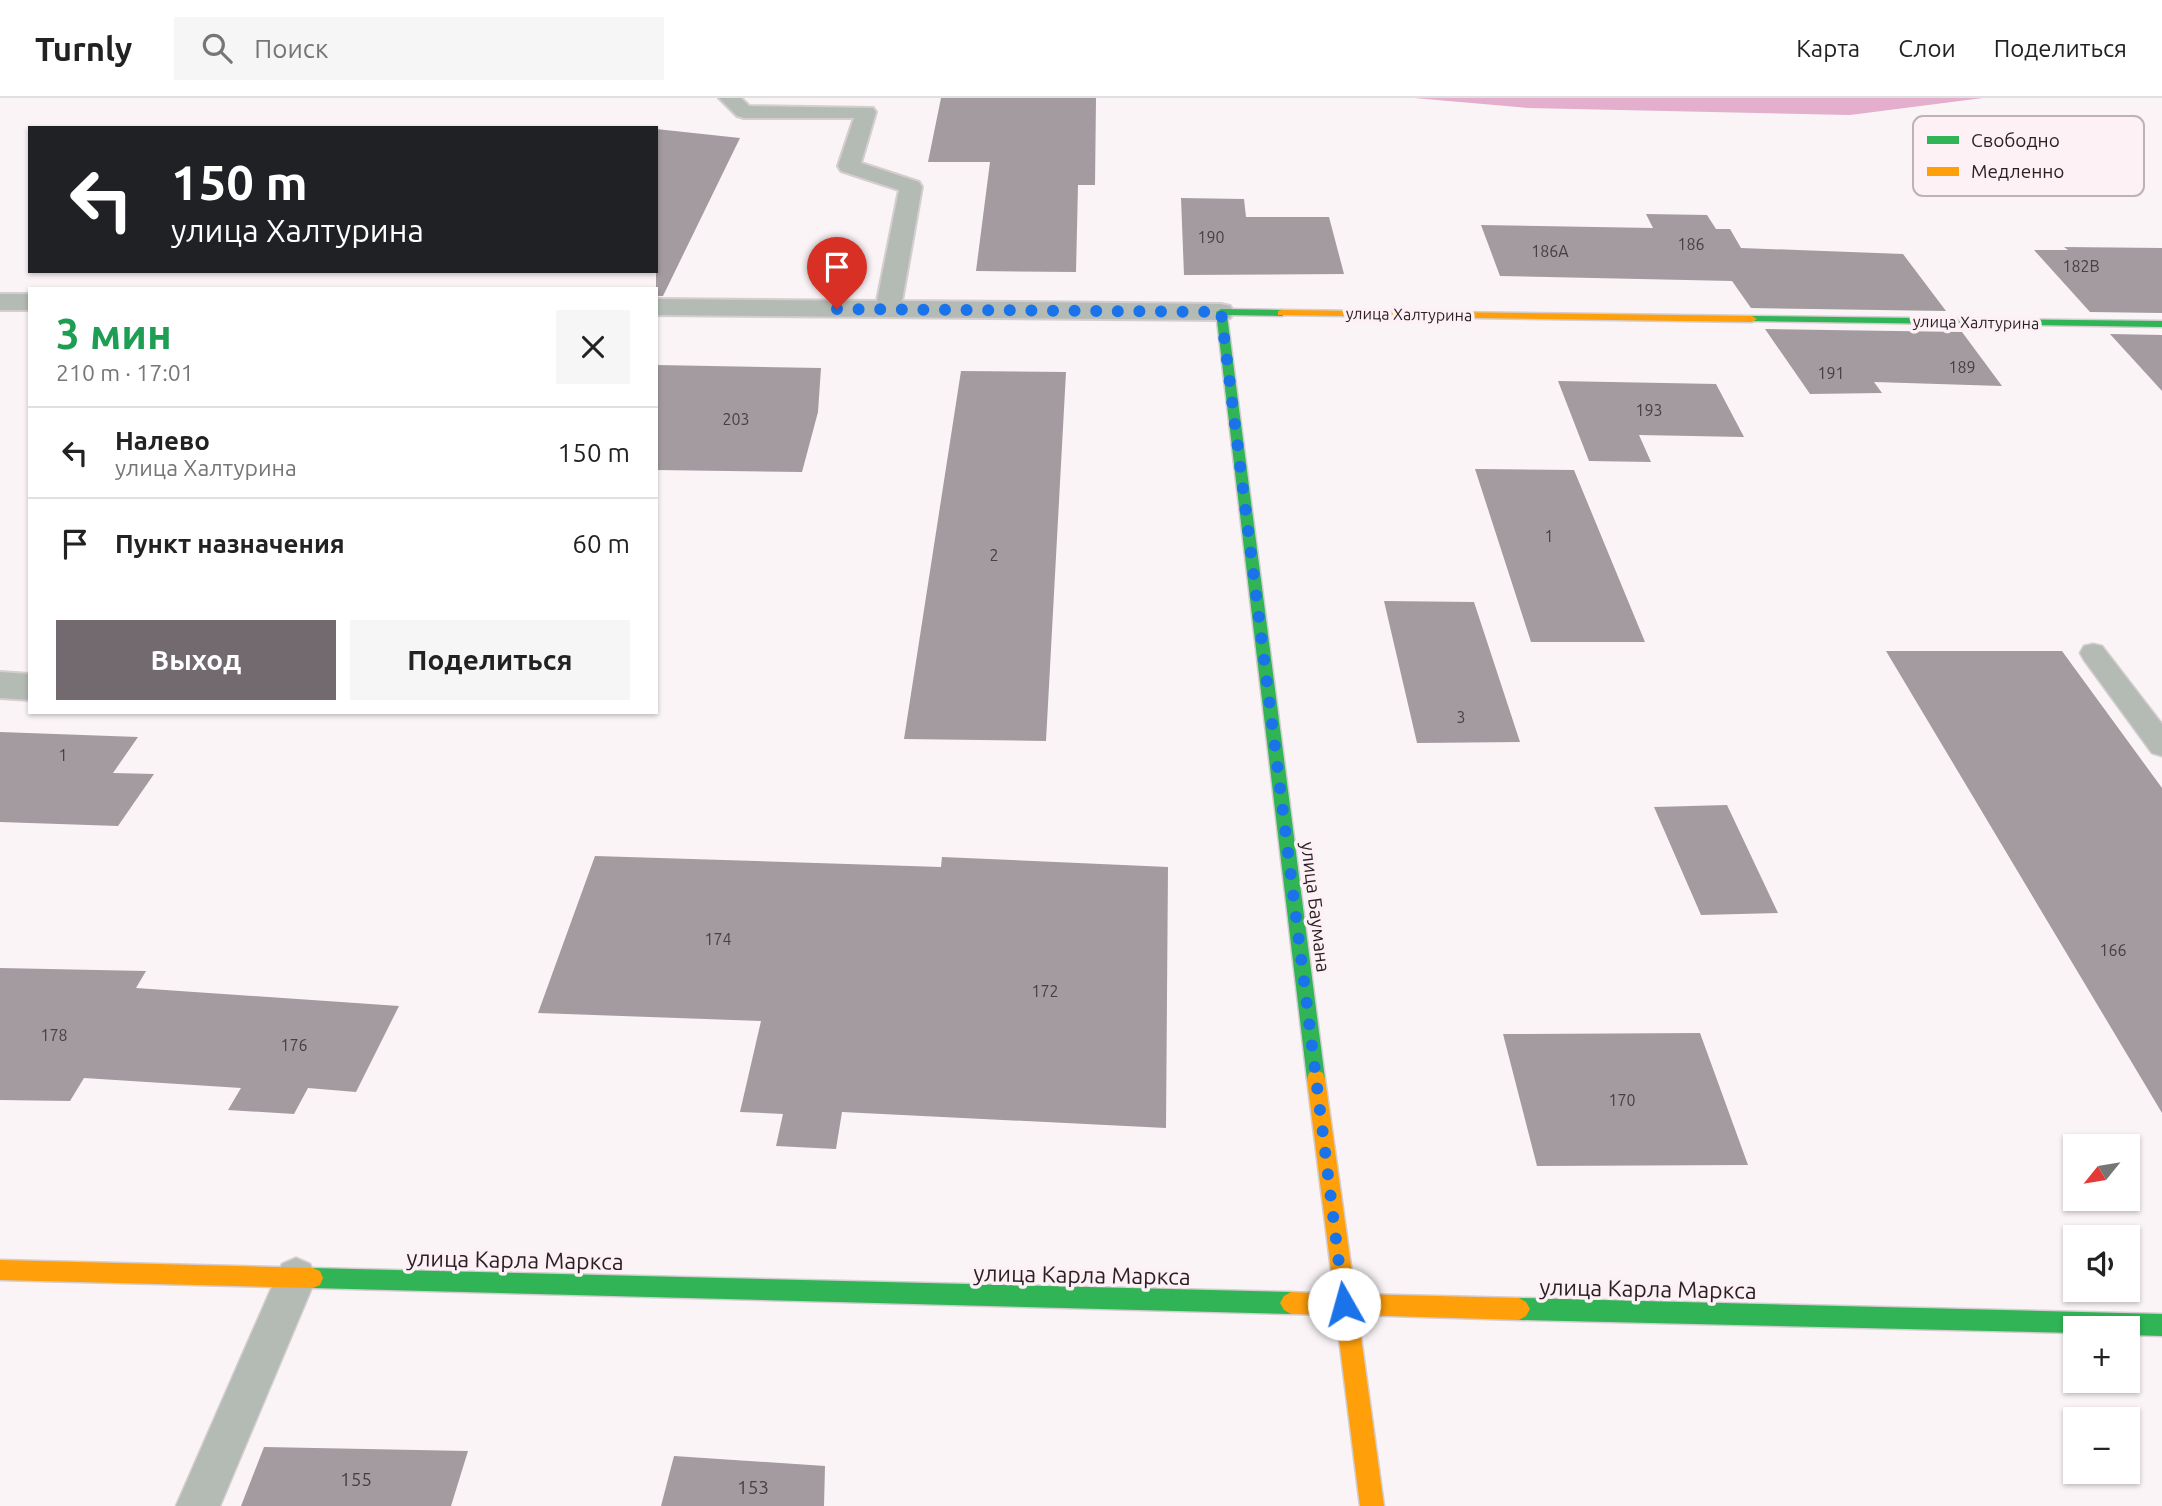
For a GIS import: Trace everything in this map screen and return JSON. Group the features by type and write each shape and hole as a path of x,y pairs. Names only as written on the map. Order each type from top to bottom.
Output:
{"main road":[{"name":"улица Халтурина","path":"1221,312 2162,324"},
{"name":"улица Баумана","path":"1221,312 1344,1304 1372,1506"},
{"name":"улица Карла Маркса","path":"0,1270 2162,1325"}],"street":[{"path":"729,98 744,112 866,113 849,166 911,187 888,309"},
{"path":"0,302 28,302"},
{"name":"улица Халтурина","path":"658,307 1221,312"},
{"path":"0,685 28,687"}],"lane":[{"path":"2093,653 2162,745"},
{"path":"198,1506 296,1278"}],"shaded area":[{"path":"1414,98 1983,98 1850,115 1528,108"}],"building":[{"path":"941,98 1096,98 1095,185 1078,185 1076,272 976,271 990,162 928,162"},
{"path":"658,129 740,138 663,296 658,296"},
{"path":"1181,198 1244,199 1246,217 1329,217 1344,274 1184,275"},
{"path":"1646,214 1707,215 1716,229 1730,229 1741,248 1903,254 1946,311 1751,308 1732,281 1500,276 1481,225 1653,228"},
{"path":"2064,247 2162,248 2162,313 2090,312 2034,250 2068,250"},
{"path":"1765,329 1962,332 2002,386 1874,382 1882,393 1810,394"},
{"path":"2110,334 2162,335 2162,391"},
{"path":"658,365 821,368 818,412 802,472 658,470"},
{"path":"961,371 1066,372 1046,741 904,739"},
{"path":"1558,381 1716,384 1744,437 1639,435 1651,462 1589,461"},
{"path":"1475,469 1574,470 1645,642 1531,642"},
{"path":"1384,601 1474,602 1520,742 1417,743"},
{"path":"1886,651 2062,651 2162,788 2162,1113"},
{"path":"0,732 138,737 113,773 154,774 118,826 0,822"},
{"path":"1727,805 1778,913 1701,915 1654,807"},
{"path":"595,856 941,867 942,857 1168,867 1166,1128 842,1112 836,1149 776,1146 783,1114 740,1112 761,1021 538,1013"},
{"path":"0,968 146,971 136,988 399,1006 356,1092 308,1088 294,1114 228,1110 241,1088 84,1078 70,1101 0,1100"},
{"path":"1700,1033 1748,1165 1537,1166 1503,1034"},
{"path":"264,1447 468,1451 451,1506 241,1506"},
{"path":"674,1456 825,1466 824,1506 661,1506"}],"traffic: fast":[{"path":"1282,313 1221,312 1316,1079"},
{"path":"1752,319 2162,324"},
{"path":"313,1278 1291,1303"},
{"path":"1519,1309 2162,1325"}],"traffic: slow":[{"path":"1282,313 1752,319"},
{"path":"1316,1079 1372,1506"},
{"path":"0,1270 313,1278"},
{"path":"1291,1303 1519,1309"}],"route":[{"path":"837,309 1221,312 1344,1304"}]}
